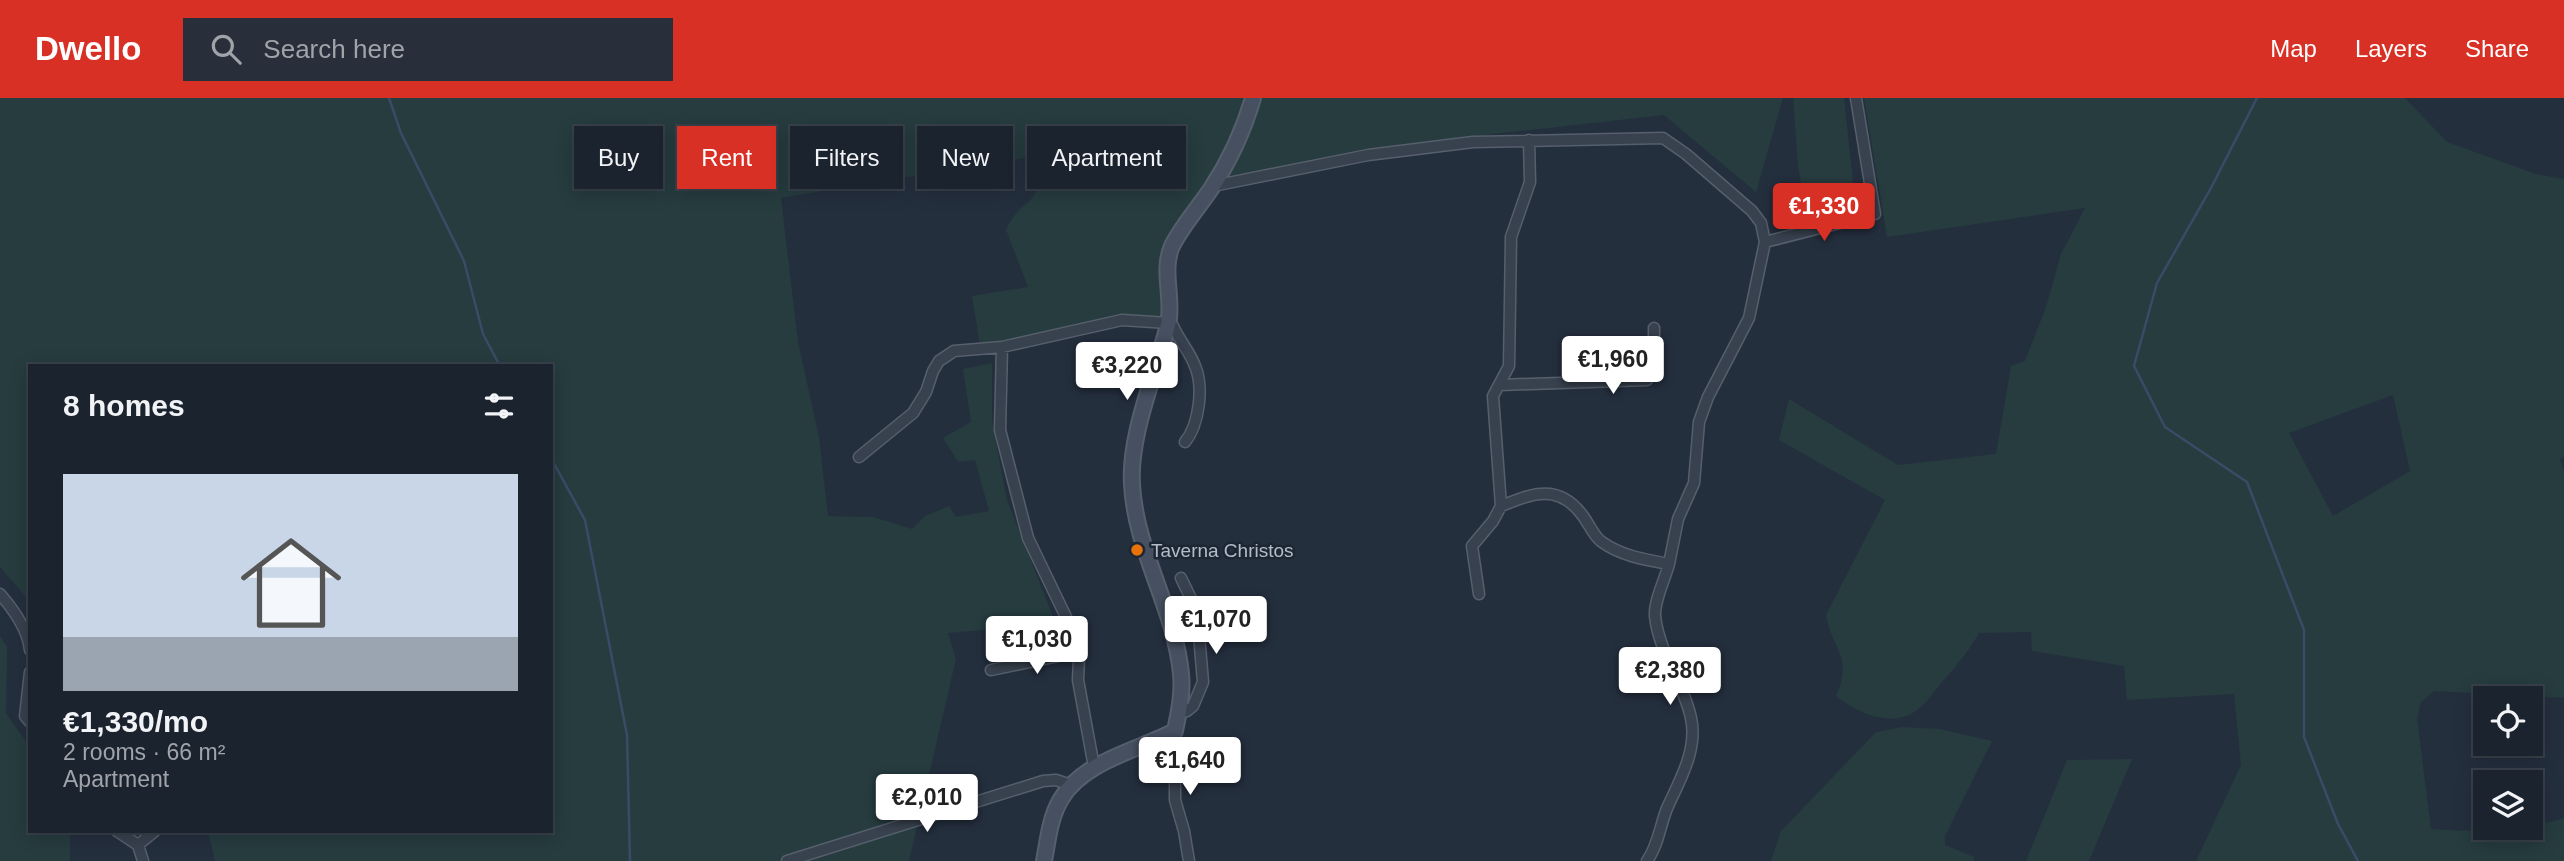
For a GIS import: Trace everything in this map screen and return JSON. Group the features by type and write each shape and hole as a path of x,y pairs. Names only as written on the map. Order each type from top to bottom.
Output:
{"street":[{"path":"1189,861 1184,831 1174,800 1175,731 1182,687 1175,641 1151,570 1132,484 1133,463 1142,414 1168,323 1170,252 1213,186 1242,126 1252,98"},
{"path":"1765,242 1875,214 1856,98"},
{"path":"1213,186 1368,155 1473,142 1663,138 1686,154 1752,211 1761,223 1765,242 1749,318 1708,397 1699,422 1695,483 1678,519 1655,615 1665,656 1691,718 1692,737 1682,781 1668,807 1654,851 1647,861"},
{"path":"1479,594 1472,546 1493,521 1501,506 1493,396 1509,366 1511,237 1530,182 1529,140"},
{"path":"859,457 913,413 939,361 954,351 1002,347 1122,320 1168,323 1173,326 1196,367 1198,379 1195,424 1185,442"},
{"path":"1500,385 1647,380 1654,371 1654,328"},
{"path":"1002,347 1000,430 1028,538 1066,617 1078,652 1078,680 1094,767"},
{"path":"1501,506 1528,494 1551,493 1575,505 1599,541 1641,558 1669,564"},
{"path":"1179,712 1187,711 1193,706 1203,682 1197,611 1181,578"},
{"path":"0,594 13,609 28,640"},
{"path":"991,670 1078,652"},
{"path":"28,690 25,716 28,720"},
{"path":"1044,861 1054,816 1061,798 1071,785 1094,767 1175,731"},
{"path":"788,861 1043,781 1056,780 1071,785"},
{"path":"120,833 138,845 144,861"},
{"path":"138,845 153,833"}],"green space":[{"path":"0,98 1783,98 1756,192 1664,115 1369,148 1208,183 1162,262 1161,319 980,346 972,296 1028,287 1006,230 1037,189 1186,189 1186,126 1027,126 1027,157 1013,160 1013,126 917,126 917,176 903,178 903,126 790,126 790,189 836,189 781,198 798,342 819,437 828,516 873,517 912,529 925,516 949,506 956,517 989,511 975,460 958,462 943,438 971,422 963,369 992,363 992,421 1007,500 1056,624 948,633 956,659 909,861 215,861 208,833 553,833 553,364 28,364 28,600 0,567"},
{"path":"1793,98 1844,98 1856,210 1807,217 1798,166"},
{"path":"1864,98 2405,98 2447,142 2536,174 2564,179 2564,457 2560,459 2564,472 2564,698 2543,697 2543,686 2473,686 2473,693 2434,691 2421,702 2417,718 2431,829 2473,831 2473,840 2543,840 2543,824 2564,818 2564,861 2196,861 2241,765 2234,694 2127,700 2124,666 2032,651 2031,632 1979,633 1928,700 1907,716 1875,716 1854,708 1836,696 1843,671 1842,662 1826,615 1885,500 1779,440 1789,399 1898,465 1996,454 2011,366 2025,361 2046,307 2061,254 2085,208 1887,237","holes":["2393,395 2410,471 2333,516 2289,433"]},
{"path":"0,636 7,647 6,713 28,744 28,833 70,833 70,861 0,861"},
{"path":"1902,727 1939,729 1992,741 1945,836 1945,845 1974,857 1974,861 1771,861 1781,831 1876,732"},
{"path":"2132,759 2089,861 2026,861 2067,760"}],"waterway":[{"path":"389,98 401,133 464,261 483,334 499,364"},
{"path":"2257,98 2211,188 2157,283 2134,366 2165,427 2247,482 2304,630 2304,737 2338,824 2358,861"},
{"path":"553,462 585,520 627,735 630,861"}],"place":[{"name":"Taverna Christos","path":"1137,550"}]}
